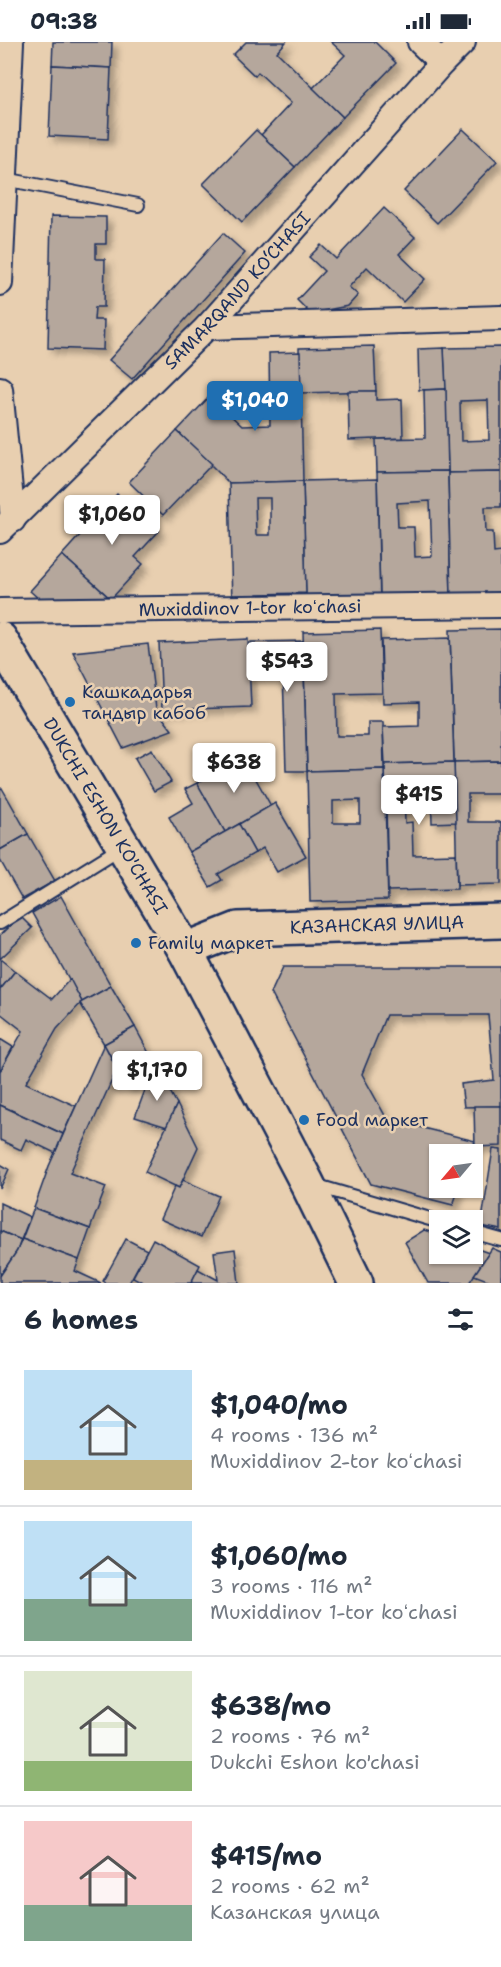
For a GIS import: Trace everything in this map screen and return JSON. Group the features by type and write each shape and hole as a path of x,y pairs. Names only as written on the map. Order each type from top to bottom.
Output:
{"main road":[{"name":"DUKCHI ESHON KO'CHASI","path":"0,639 185,950 307,1183 356,1283"},
{"name":"КАЗАНСКАЯ УЛИЦА","path":"185,950 237,929 501,921"}],"street":[{"path":"0,283 11,42"},
{"path":"420,42 442,63"},
{"name":"SAMARQAND KO‘CHASI","path":"6,526 207,327 463,42"},
{"path":"207,327 501,318"},
{"path":"0,389 6,526"},
{"name":"Muxiddinov 1-tor koʻchasi","path":"0,611 501,605"}],"lane":[{"path":"5,179 138,205"},
{"path":"0,923 123,846"},
{"path":"307,1183 429,1219"},
{"path":"483,1235 501,1240"}],"building":[{"path":"53,42 112,42 111,68 52,65"},
{"path":"246,42 286,42 277,52 343,117 295,167 261,135 291,103 258,72 255,76 233,55"},
{"path":"331,42 375,42 396,63 343,117 313,88 345,55"},
{"path":"52,65 111,68 108,139 49,136"},
{"path":"463,129 497,161 437,223 404,191"},
{"path":"256,130 295,167 242,222 203,184"},
{"path":"384,208 415,237 399,254 425,279 403,302 367,267 349,287 358,295 348,306 310,313 297,300 324,271 309,257 321,245 336,259"},
{"path":"51,216 106,217 106,244 96,244 96,259 105,259 104,307 95,307 94,320 104,320 103,350 48,348"},
{"path":"223,233 245,253 132,379 109,360"},
{"path":"374,346 376,391 300,393 299,348"},
{"path":"501,347 501,472 448,473 444,348","holes":["488,400 489,440 461,441 460,401"]},
{"path":"444,348 446,389 419,390 418,349"},
{"path":"300,352 303,481 229,483 177,431 210,396 242,426 270,425 269,353"},
{"path":"446,389 448,471 377,472 376,439 425,438 424,390"},
{"path":"348,391 376,391 376,400 402,399 403,438 349,440"},
{"path":"177,431 212,464 163,515 129,482"},
{"path":"448,471 451,597 380,599 377,472","holes":["430,501 432,556 415,557 414,527 398,527 397,503"]},
{"path":"501,472 501,507 485,507 486,532 493,532 494,553 501,552 501,596 451,597 448,473"},
{"path":"377,479 380,603 306,605 303,481"},
{"path":"303,481 306,593 257,594 257,604 232,605 229,483","holes":["255,498 270,498 270,535 256,535"]},
{"path":"117,494 159,531 135,557 143,564 111,599 62,555"},
{"path":"62,555 114,602 46,605 30,591"},
{"path":"501,629 501,761 454,762 450,630"},
{"path":"380,630 382,693 336,694 337,736 368,736 368,722 383,722 384,769 307,771 303,632"},
{"path":"450,638 454,762 385,764 383,727 419,726 419,702 383,703 381,640"},
{"path":"248,639 251,707 162,710 159,643"},
{"path":"303,641 307,771 286,771 283,672 252,673 251,642"},
{"path":"148,644 156,709 172,730 123,748 73,652"},
{"path":"152,749 171,782 154,791 135,758"},
{"path":"243,756 271,806 225,832 197,783"},
{"path":"501,761 501,794 468,794 468,822 501,822 501,884 457,885 454,762"},
{"path":"454,762 456,822 432,823 431,793 404,794 405,823 412,822 413,855 456,854 457,889 388,891 385,764"},
{"path":"384,769 388,900 310,902 307,771","holes":["360,800 360,823 333,823 333,801"]},
{"path":"197,783 225,832 189,852 169,817 193,803 185,789"},
{"path":"2,788 28,834 0,850 0,789"},
{"path":"275,803 306,856 277,872 263,848 255,853 239,824"},
{"path":"239,824 255,853 218,874 222,880 210,887 189,852"},
{"path":"28,834 55,881 22,899 0,860 0,850"},
{"path":"61,896 111,986 82,1002 32,913"},
{"path":"20,916 32,928 0,959 0,935"},
{"path":"0,959 15,971 0,990"},
{"path":"283,967 501,967 501,1106 464,1107 461,1084 494,1080 488,1015 386,1015 362,1074 387,1119 475,1141 474,1144 429,1144 429,1198 455,1198 453,1205 371,1184 271,993"},
{"path":"15,971 52,999 70,979 82,1002 57,1029 26,1083 76,1106 63,1134 0,1105 0,1071 23,1031 0,1013 0,990"},
{"path":"111,986 135,1027 104,1044 80,1003"},
{"path":"135,1027 158,1070 128,1087 104,1044"},
{"path":"0,1039 13,1047 0,1071"},
{"path":"104,1044 117,1069 70,1173 106,1187 90,1229 34,1208 49,1166"},
{"path":"158,1070 177,1104 167,1127 135,1117 151,1074"},
{"path":"177,1104 198,1147 179,1188 145,1172"},
{"path":"0,1105 63,1134 55,1153 26,1139 21,1150 0,1140"},
{"path":"474,1106 501,1106 501,1146 483,1147 483,1144 475,1144"},
{"path":"493,1149 501,1150 501,1230 483,1226"},
{"path":"0,1164 9,1169 0,1189"},
{"path":"183,1180 219,1196 201,1237 160,1219 175,1186 179,1188"},
{"path":"0,1203 30,1217 21,1240 0,1231"},
{"path":"34,1208 90,1229 79,1260 22,1239"},
{"path":"424,1230 429,1232 429,1264 482,1264 469,1283 428,1283 405,1242"},
{"path":"0,1231 21,1240 17,1251 0,1276"},
{"path":"22,1239 79,1260 75,1271 101,1283 0,1283 0,1276 17,1251"},
{"path":"126,1239 147,1250 129,1283 106,1283 103,1281"},
{"path":"153,1239 200,1265 191,1283 144,1283 133,1277"},
{"path":"492,1248 501,1252 501,1283 474,1275"},
{"path":"235,1249 239,1283 191,1283 198,1269 218,1280 214,1252"},
{"path":"483,1251 489,1253 483,1262"}],"place":[{"name":"Кашкадарья тандыр кабоб","path":"70,702"},
{"name":"Family маркет","path":"136,943"},
{"name":"Food маркет","path":"304,1120"}]}
